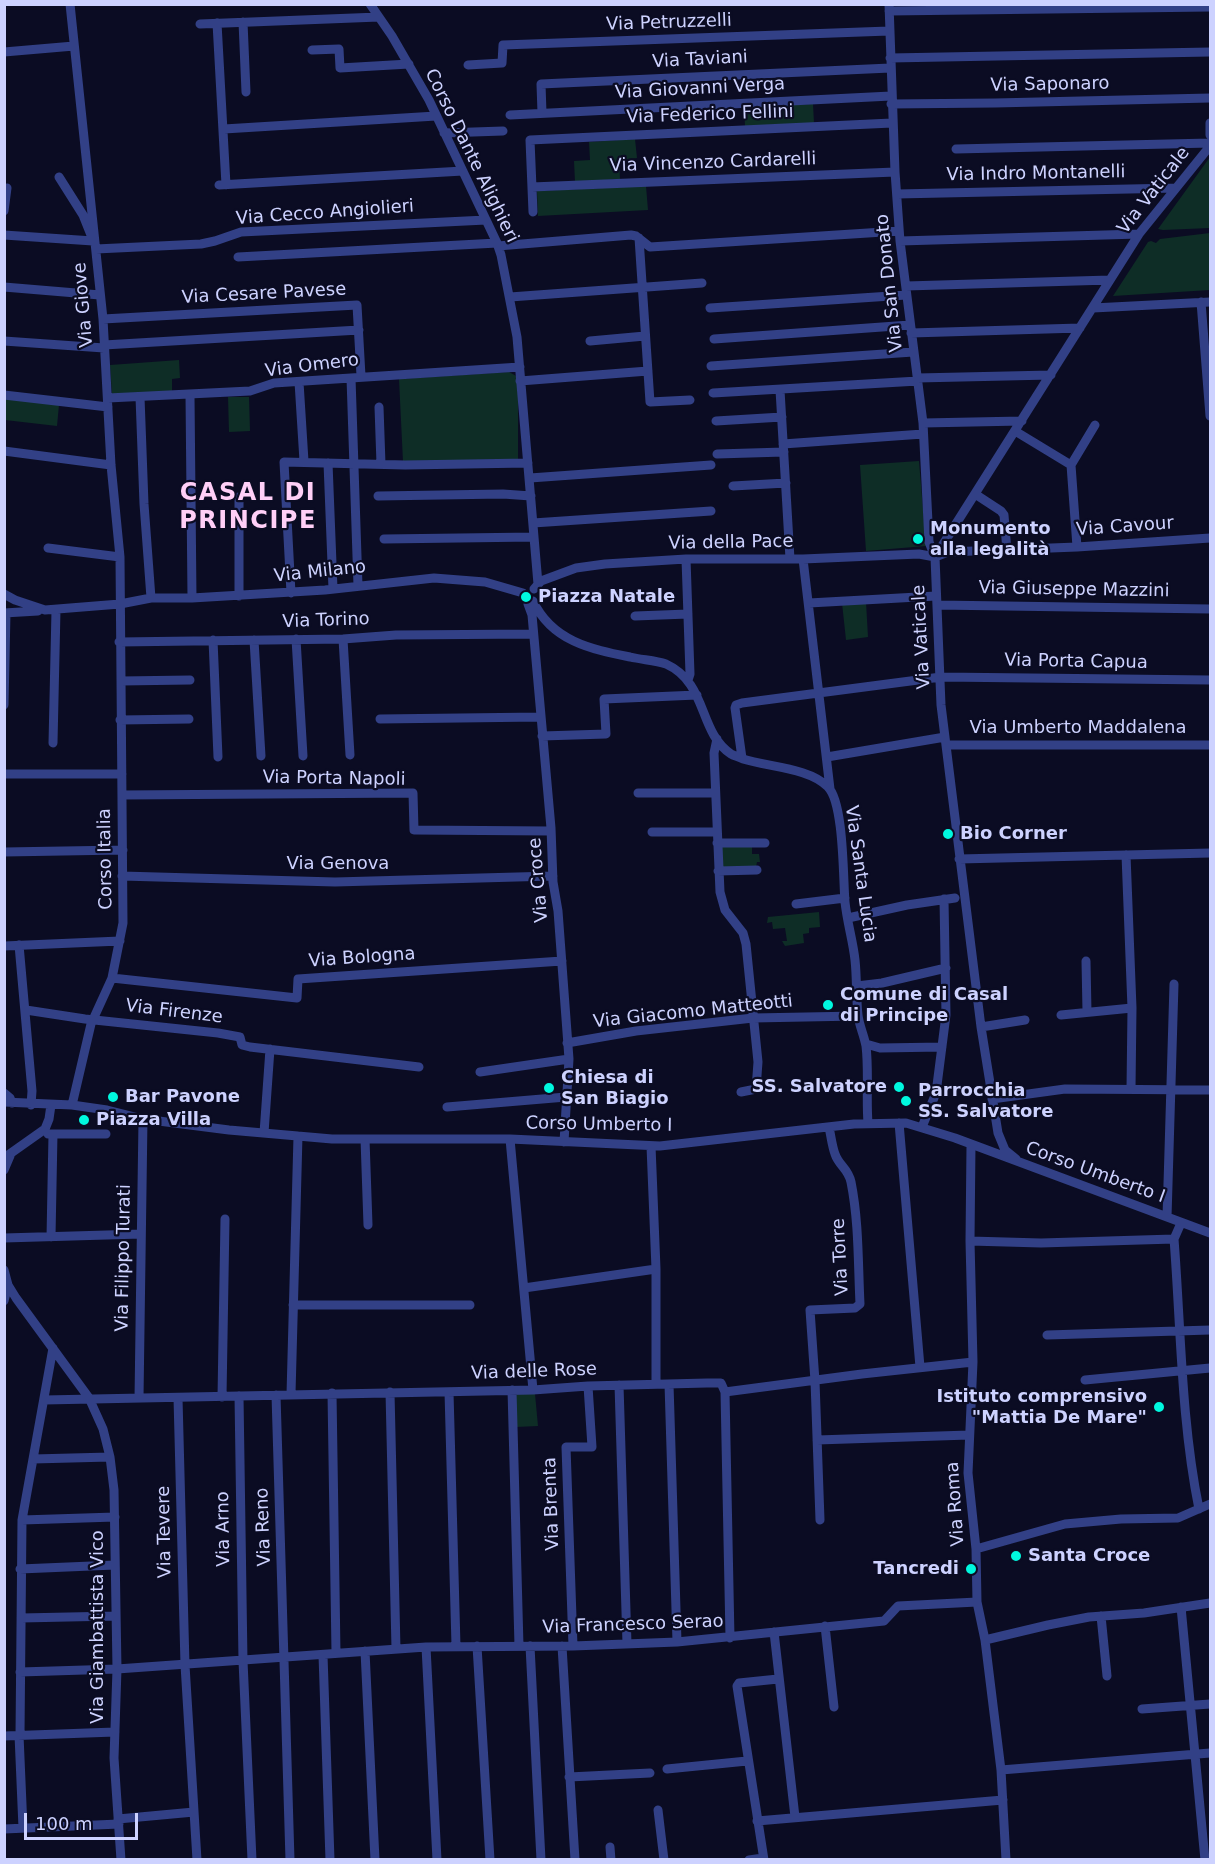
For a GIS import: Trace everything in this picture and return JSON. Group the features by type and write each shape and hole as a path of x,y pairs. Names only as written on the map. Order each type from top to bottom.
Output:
{"street":[{"name":"Via Giove","path":"70,4 103,319 111,465 120,556 120,604"},
{"name":"Corso Dante Alighieri","path":"370,4 409,64 498,244 517,337 530,478 536,597 528,599"},
{"path":"889,8 1210,7"},
{"name":"Via San Donato","path":"889,8 892,123 900,236 922,423 929,542 935,557"},
{"path":"200,24 379,17"},
{"path":"243,22 246,92"},
{"path":"217,23 224,129 223,185 463,171"},
{"name":"Via Petruzzelli","path":"468,65 502,63 503,45 889,31"},
{"path":"4,52 74,45"},
{"path":"312,50 339,49 340,68 409,64"},
{"path":"890,58 1210,52"},
{"name":"Via Taviani","path":"542,113 541,84 890,68"},
{"name":"Via Saponaro","path":"891,100 995,103 1210,98"},
{"name":"Via Giovanni Verga","path":"510,115 891,100"},
{"path":"224,129 436,116"},
{"name":"Via Federico Fellini","path":"532,187 530,140 892,123"},
{"path":"1210,123 1210,135"},
{"path":"444,133 503,130"},
{"path":"956,149 1210,145"},
{"name":"Via Vaticale","path":"1051,1175 1021,1162 1005,1150 998,1133 981,1027 941,705 935,557 1139,234 1210,145"},
{"name":"Via Vincenzo Cardarelli","path":"532,187 895,172"},
{"path":"59,177 83,215 95,245"},
{"path":"532,187 533,212"},
{"path":"4,211 7,188"},
{"name":"Via Indro Montanelli","path":"897,194 1176,188"},
{"name":"Via Cecco Angiolieri","path":"4,235 95,245 201,244 241,232 486,220"},
{"path":"238,257 631,235 650,247 900,236 1139,234"},
{"path":"639,238 650,402 690,400"},
{"path":"710,308 906,291 1110,280"},
{"path":"510,297 702,283"},
{"path":"4,287 100,295"},
{"path":"1093,308 1206,302 1210,413"},
{"name":"Via Cesare Pavese","path":"103,319 357,305 359,330 354,463 358,586"},
{"path":"714,339 910,329 1080,328"},
{"path":"4,341 104,346 359,330"},
{"path":"590,341 645,336"},
{"path":"711,366 913,352"},
{"name":"Via Omero","path":"4,395 108,402 140,397 250,391 274,383 520,367"},
{"path":"520,381 648,371"},
{"path":"713,393 917,379 1051,375"},
{"path":"299,382 304,462"},
{"path":"780,390 790,559"},
{"path":"190,395 192,598"},
{"path":"140,397 144,504 151,598"},
{"path":"379,407 381,464"},
{"path":"716,421 782,417"},
{"path":"922,423 1022,421"},
{"path":"1077,547 1071,465 1095,426"},
{"path":"1015,431 1071,465"},
{"path":"717,454 923,435"},
{"path":"4,451 111,465"},
{"path":"291,593 284,462 528,463"},
{"path":"328,463 333,589"},
{"path":"530,478 711,465"},
{"path":"733,486 786,483"},
{"path":"378,496 503,494 531,496"},
{"path":"975,494 1004,515 1007,551"},
{"path":"238,497 239,596"},
{"path":"533,524 711,511"},
{"path":"384,539 534,537"},
{"name":"Via Cavour","path":"935,557 948,552 1007,551 1210,538"},
{"path":"48,548 120,556"},
{"name":"Via della Pace","path":"536,587 541,581 576,568 687,559 803,559 919,554 935,557"},
{"path":"687,559 690,674 688,680"},
{"path":"803,559 830,789"},
{"name":"Via Milano","path":"45,610 120,604 151,598 291,593 434,578 484,582 528,599"},
{"path":"4,594 45,610"},
{"name":"Via Croce","path":"528,599 532,615 562,961 568,1059 564,1142"},
{"name":"Via Santa Lucia","path":"528,599 540,616 571,641 596,649 664,663 676,670 688,680 717,739 731,754 763,765 808,774 818,778 830,789 837,810 840,832 845,898 857,986 858,1016 866,1044 868,1122"},
{"name":"Via Giuseppe Mazzini","path":"809,603 936,600 1210,609"},
{"name":"Corso Italia","path":"72,1106 93,1019 112,978 123,922 120,604"},
{"path":"4,705 5,613 45,610"},
{"path":"53,743 56,610"},
{"path":"635,616 688,614"},
{"name":"Via Torino","path":"119,642 343,639 396,634 533,634"},
{"path":"296,639 303,756"},
{"path":"343,639 350,755"},
{"path":"213,640 218,757"},
{"path":"254,640 261,756"},
{"name":"Via Porta Capua","path":"742,758 736,705 941,677 1210,680"},
{"path":"121,681 190,680"},
{"path":"542,736 606,734 604,699 697,695"},
{"path":"380,719 540,717"},
{"path":"120,720 189,719"},
{"path":"717,739 714,753 720,892 725,910 743,933 746,944 753,1018 756,1089 741,1092"},
{"name":"Via Umberto Maddalena","path":"827,757 946,741 1210,745"},
{"path":"4,774 122,774"},
{"name":"Via Porta Napoli","path":"122,795 413,793 414,830 550,831"},
{"path":"638,793 715,793"},
{"path":"652,832 717,832"},
{"path":"717,843 765,843"},
{"path":"4,852 123,850"},
{"path":"959,859 1210,853"},
{"path":"1126,855 1131,1089"},
{"path":"718,871 757,870"},
{"name":"Via Genova","path":"122,876 335,882 553,876"},
{"path":"796,904 845,898"},
{"path":"848,918 955,898"},
{"path":"922,1127 936,1093 946,1015 944,899"},
{"path":"4,946 120,941"},
{"path":"19,945 32,1105"},
{"name":"Via Bologna","path":"112,978 297,998 298,979 562,961"},
{"path":"1086,961 1088,1012"},
{"path":"857,986 882,983 946,968"},
{"path":"1167,1217 1174,984"},
{"path":"1061,1015 1131,1008"},
{"name":"Via Firenze","path":"26,1010 240,1037 242,1045 419,1067"},
{"name":"Via Giacomo Matteotti","path":"567,1043 636,1031 753,1018 858,1016"},
{"path":"981,1027 1025,1020"},
{"path":"866,1044 880,1048 942,1047"},
{"path":"264,1133 270,1049"},
{"path":"480,1072 568,1059"},
{"path":"992,1099 1065,1089 1210,1090"},
{"path":"4,1093 10,1098 8,1102"},
{"path":"447,1107 566,1097"},
{"name":"Via Vaticale","path":"974,1146 987,1148 994,1139 992,1099"},
{"name":"Corso Umberto I","path":"8,1102 107,1110 143,1119 298,1136 365,1139 510,1139 651,1146 868,1122 899,1123 922,1127 1210,1233"},
{"path":"4,1170 7,1157 40,1134 47,1126 51,1105"},
{"name":"Via Filippo Turati","path":"139,1398 143,1119"},
{"path":"899,1123 920,1367"},
{"name":"Via Torre","path":"815,1381 810,1310 855,1308 860,1304 856,1218 851,1180 845,1167 835,1155 830,1127"},
{"path":"40,1134 106,1134"},
{"path":"51,1237 53,1134"},
{"path":"291,1394 298,1136"},
{"path":"365,1139 368,1225"},
{"path":"510,1139 532,1390"},
{"path":"651,1146 656,1269 656,1384"},
{"name":"Via Roma","path":"974,1146 970,1241 973,1362 968,1473 976,1550 977,1602 985,1640 1001,1770 1006,1860"},
{"path":"222,1397 225,1219"},
{"path":"1181,1223 1174,1239 1189,1446 1199,1509"},
{"path":"4,1238 141,1234"},
{"path":"970,1241 1041,1243 1174,1239"},
{"path":"524,1288 656,1269"},
{"path":"4,1270 8,1284 4,1301"},
{"name":"Via Giambattista Vico","path":"8,1284 89,1398 110,1456 114,1490 117,1669 114,1758 121,1860"},
{"path":"293,1305 470,1305"},
{"path":"1047,1335 1210,1330"},
{"path":"23,1828 19,1735 22,1520 53,1348"},
{"name":"Via delle Rose","path":"44,1400 532,1390 588,1386 721,1383 725,1392 973,1362"},
{"path":"1085,1380 1210,1368"},
{"path":"815,1381 820,1521"},
{"path":"669,1384 677,1642"},
{"path":"619,1385 627,1644"},
{"name":"Via Brenta","path":"573,1646 566,1447 592,1447 588,1386"},
{"path":"512,1390 519,1646"},
{"path":"390,1392 396,1649"},
{"path":"449,1392 456,1646"},
{"path":"725,1392 730,1638"},
{"path":"332,1393 336,1653"},
{"name":"Via Reno","path":"276,1395 290,1860"},
{"name":"Via Arno","path":"239,1396 243,1661 252,1860"},
{"name":"Via Tevere","path":"178,1398 185,1665 197,1860"},
{"path":"817,1440 969,1435"},
{"path":"33,1459 110,1456"},
{"path":"976,1550 1065,1524 1121,1519 1178,1518 1210,1504"},
{"path":"22,1520 114,1517"},
{"path":"20,1569 115,1565"},
{"name":"Via Francesco Serao","path":"20,1672 185,1665 426,1647 573,1646 677,1642 884,1621 898,1606 977,1602"},
{"path":"985,1640 1048,1625 1210,1603"},
{"path":"1181,1607 1205,1860"},
{"path":"21,1618 116,1616"},
{"path":"1101,1617 1107,1676"},
{"path":"825,1626 834,1707"},
{"path":"774,1632 795,1817"},
{"path":"477,1646 490,1860"},
{"path":"530,1646 541,1860"},
{"path":"562,1646 575,1860"},
{"path":"426,1647 437,1860"},
{"path":"365,1651 375,1860"},
{"path":"323,1655 330,1860"},
{"path":"749,1860 764,1859 736,1686 739,1683 778,1679"},
{"path":"1142,1709 1210,1704"},
{"path":"4,1736 115,1732"},
{"path":"1001,1770 1210,1754"},
{"path":"667,1769 747,1761"},
{"path":"569,1777 650,1773"},
{"path":"757,1821 1003,1800"},
{"path":"657,1810 664,1860"},
{"path":"4,1829 119,1821 194,1812"},
{"path":"610,1847 611,1860"}],"green space":[{"path":"813,104 814,123 745,126 744,107"},
{"path":"635,139 637,158 619,160 620,179 575,182 574,161 590,160 589,142"},
{"path":"1210,157 1210,228 1158,229"},
{"path":"646,186 648,210 538,216 537,191"},
{"path":"1210,233 1210,290 1113,296 1148,242 1156,243 1160,239"},
{"path":"179,360 180,378 172,379 172,393 112,394 110,365"},
{"path":"509,372 518,377 518,459 403,462 399,379"},
{"path":"5,397 59,405 57,426 5,420"},
{"path":"228,397 249,397 250,431 229,432"},
{"path":"919,461 926,546 866,551 860,465"},
{"path":"866,602 868,637 846,640 842,603"},
{"path":"721,846 752,846 752,854 759,854 760,862 757,862 756,867 723,867"},
{"path":"819,912 820,927 809,928 809,933 803,934 804,943 785,946 782,941 787,941 785,928 773,929 772,922 767,923 768,917"},
{"path":"517,1394 535,1394 538,1426 516,1427 515,1397"}],"place":[{"name":"Monumento alla legalità","path":"918,539"},
{"name":"Piazza Natale","path":"526,597"},
{"name":"Bio Corner","path":"948,834"},
{"name":"Comune di Casal di Principe","path":"828,1005"},
{"name":"SS. Salvatore","path":"899,1087"},
{"name":"Chiesa di San Biagio","path":"549,1088"},
{"name":"Bar Pavone","path":"113,1097"},
{"name":"Parrocchia SS. Salvatore","path":"906,1101"},
{"name":"Piazza Villa","path":"84,1120"},
{"name":"Istituto comprensivo \"Mattia De Mare\"","path":"1159,1407"},
{"name":"Santa Croce","path":"1016,1556"},
{"name":"Tancredi","path":"971,1569"}],"district":[{"name":"CASAL DI PRINCIPE","path":"248,508"}]}
